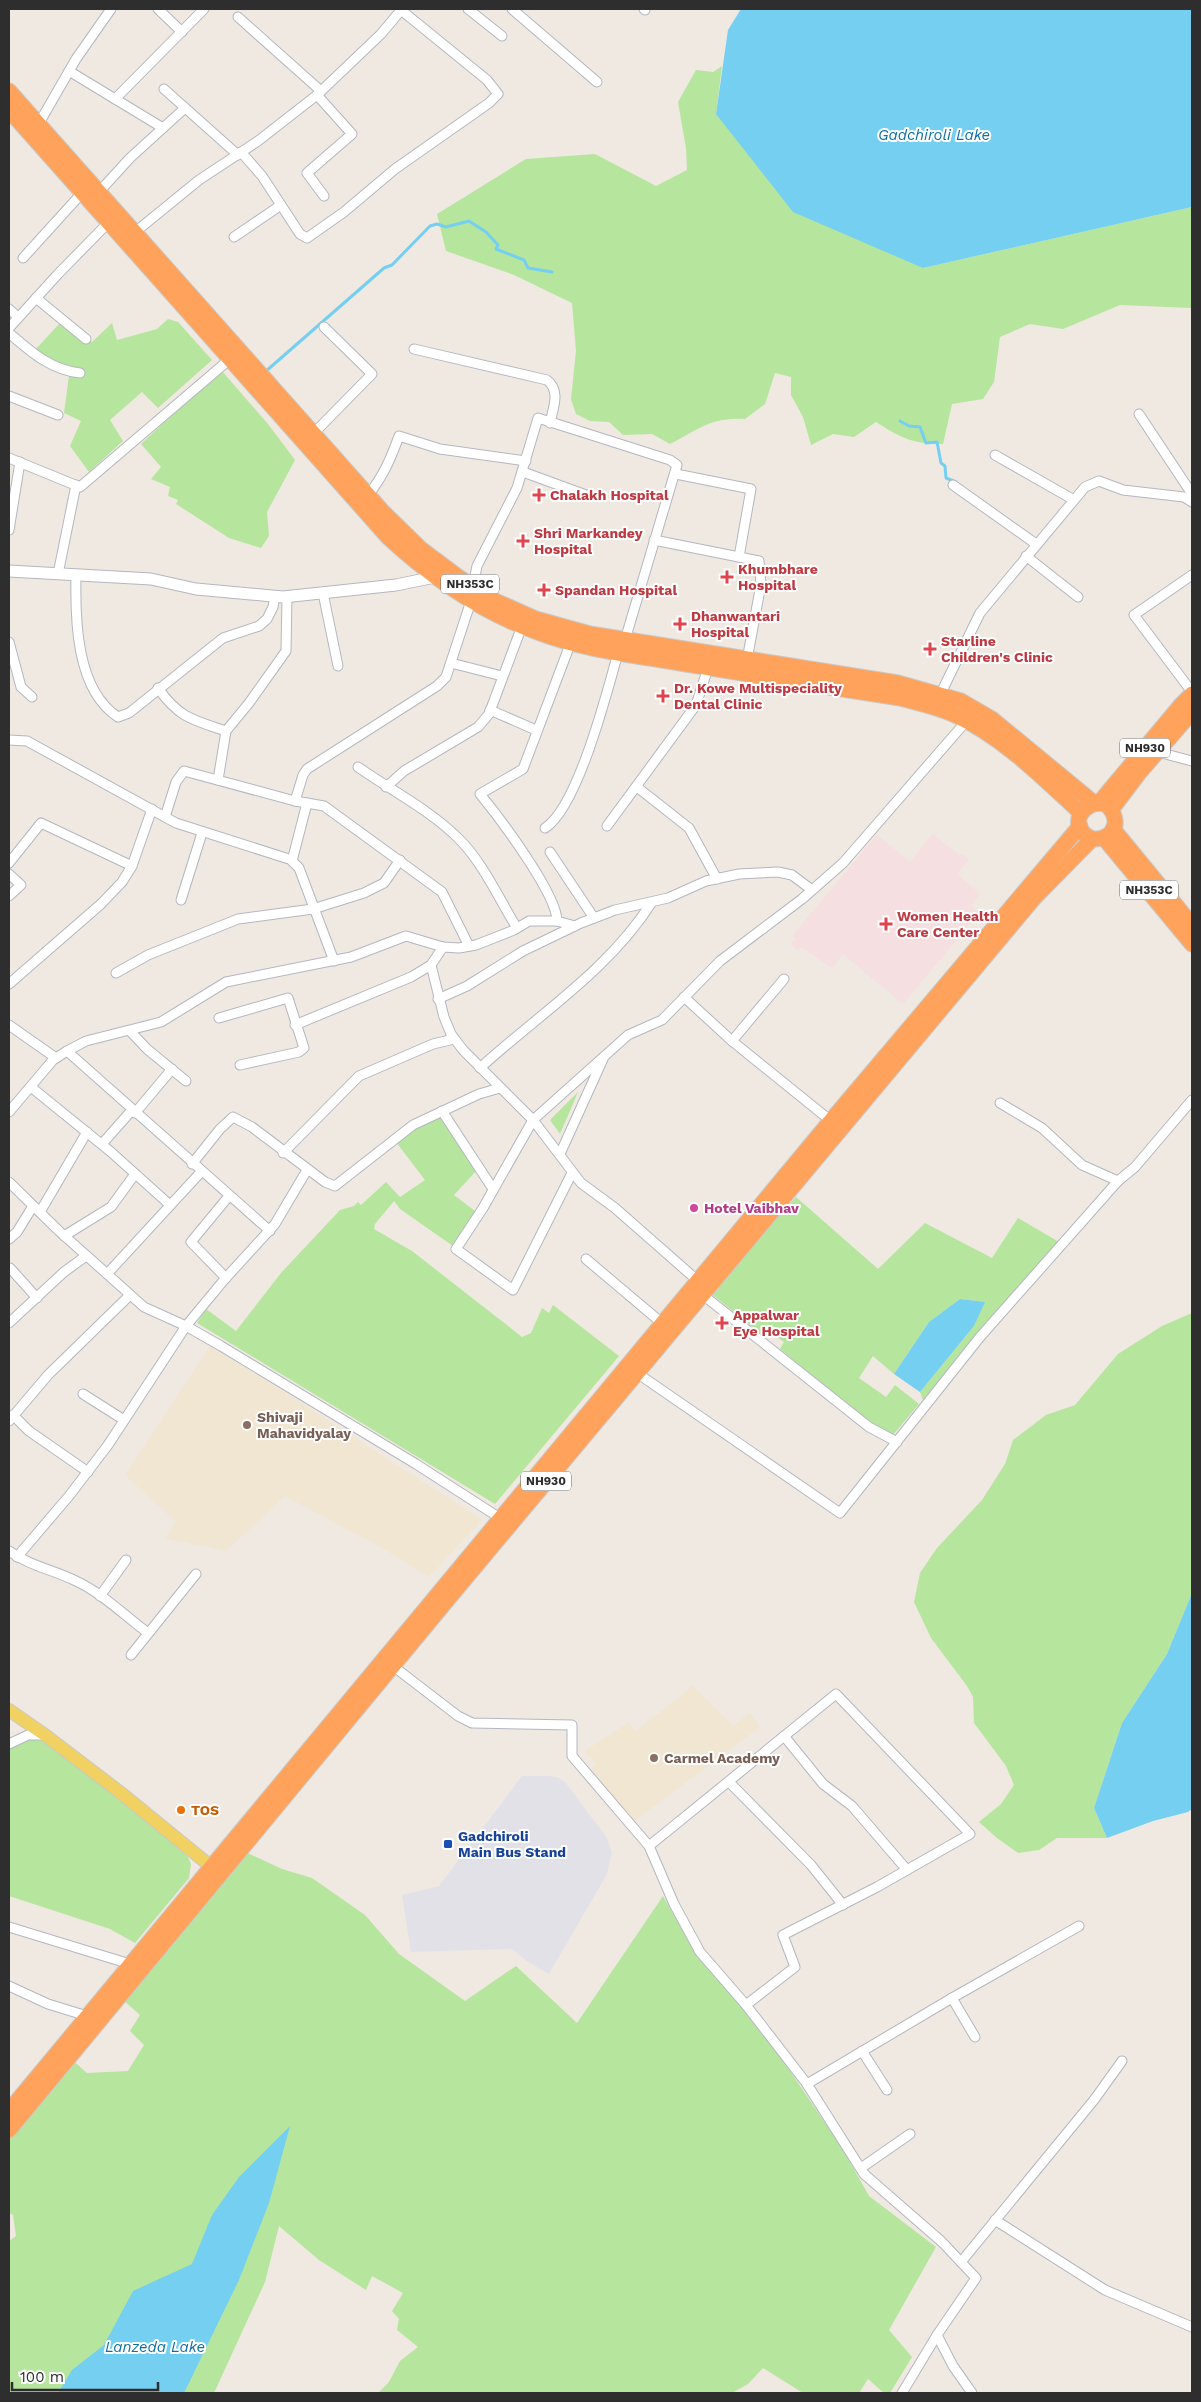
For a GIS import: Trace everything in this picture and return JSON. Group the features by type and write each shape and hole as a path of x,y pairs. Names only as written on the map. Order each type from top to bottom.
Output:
{"highway":[{"name":"NH353C","path":"9,91 368,495 421,549 472,593 522,626 571,642 747,660 898,683 961,701 983,729 1022,758 1080,820"},
{"name":"NH353C","path":"9,110 388,537 435,577 536,619 590,634 621,646 708,668 900,698 992,719 1102,805"},
{"name":"NH930","path":"1102,805 1192,693"},
{"name":"NH930","path":"9,2130 216,1870 505,1522 637,1373 700,1288 831,1121 1080,820 1088,805 1102,805 1158,752 1192,712"},
{"path":"1080,820 1086,836 1103,835 1115,817 1102,805"},
{"name":"NH353C","path":"1103,835 1192,925"},
{"name":"NH353C","path":"1103,835 1192,944"},
{"name":"NH930","path":"9,2111 130,1964 216,1870 393,1666 663,1324 700,1288 1034,898 1103,835"}],"main road":[{"path":"9,1710 121,1793 216,1870"}],"street":[{"path":"38,125 69,71 111,9"},
{"path":"158,9 182,32"},
{"path":"115,99 204,9"},
{"path":"468,9 502,36"},
{"path":"512,9 597,82"},
{"path":"134,233 199,180 240,153 319,93 381,34 401,10 487,80 498,94 489,103 395,169 357,202 307,238 300,234 262,176 240,153 164,89"},
{"path":"238,17 319,93 352,134 307,173 324,196"},
{"path":"69,71 163,128"},
{"path":"98,193 130,158 185,108"},
{"path":"23,258 82,193"},
{"path":"234,237 282,205"},
{"path":"9,328 109,222"},
{"path":"36,298 86,339"},
{"path":"9,310 18,317"},
{"path":"313,434 372,374 324,327"},
{"path":"9,334 52,366 64,372 80,373"},
{"path":"414,349 547,380 553,385 556,392 550,423"},
{"path":"9,458 80,486 230,359"},
{"path":"9,396 58,415"},
{"path":"1139,414 1192,494"},
{"path":"295,801 303,775 307,769 437,686 446,677 472,593 477,566 517,488 538,418 670,460 677,465 676,474 582,764 561,811 553,822 545,828"},
{"path":"368,495 380,481 390,462 399,436 440,449 526,461"},
{"path":"995,455 1074,500"},
{"path":"9,530 20,462"},
{"path":"522,472 586,495"},
{"path":"676,474 750,488 739,557"},
{"path":"940,695 980,613 1085,486 1099,482 1123,490 1184,497 1192,502"},
{"path":"58,574 76,485"},
{"path":"953,485 1036,544"},
{"path":"654,540 759,561 761,584 747,660"},
{"path":"1026,556 1078,597"},
{"path":"9,571 151,579 196,589 281,596 396,585 435,577"},
{"path":"76,574 76,608 80,648 91,684 108,711 118,717 129,713 223,638 259,626 281,596"},
{"path":"1192,575 1134,615 1192,693"},
{"path":"322,593 338,666"},
{"path":"218,780 226,731 249,703 286,651 281,596"},
{"path":"386,787 404,771 478,727 490,710 522,626"},
{"path":"9,642 21,687 32,697"},
{"path":"557,921 557,911 537,876 508,830 480,794 523,769 536,730 571,642"},
{"path":"451,663 502,676"},
{"path":"607,826 696,705 708,668"},
{"path":"158,688 171,706 182,714 226,731"},
{"path":"490,710 536,730"},
{"path":"572,1172 513,1290 456,1249 533,1120 628,1035 662,1020 720,961 812,890 843,863 971,715"},
{"path":"9,740 27,741 176,823 202,833 292,860 299,868 334,961"},
{"path":"1158,752 1192,761"},
{"path":"358,767 402,796 460,840 471,853 517,928"},
{"path":"165,817 180,774 184,771 295,801 324,806 442,892 469,946"},
{"path":"637,787 689,828 717,879"},
{"path":"292,860 307,803"},
{"path":"9,984 101,904 122,882 132,866 152,809"},
{"path":"9,863 41,823 132,866"},
{"path":"181,900 202,833"},
{"path":"550,852 594,918"},
{"path":"116,973 148,955 238,918 313,909 364,893 384,883 400,860"},
{"path":"438,999 467,986 523,951 574,926 615,910 668,898 706,881 739,874 778,872 792,875 812,890"},
{"path":"9,874 21,885 9,896"},
{"path":"480,1068 616,950 638,925 652,902"},
{"path":"9,1112 56,1058 67,1051 86,1041 161,1022 226,982 351,957 406,936 444,947 469,946 517,928 529,921 557,921 574,926"},
{"path":"295,1025 411,977 431,965 444,947"},
{"path":"431,965 438,988 438,999 450,1034 480,1068 533,1120 581,1183 615,1208 700,1288 869,1427 897,1442"},
{"path":"732,1040 784,979"},
{"path":"684,997 732,1040 831,1121"},
{"path":"218,1018 288,998 295,1025 304,1048 299,1052 240,1065"},
{"path":"9,1024 56,1058"},
{"path":"130,1031 147,1049 186,1081"},
{"path":"283,1152 359,1076 433,1044 454,1039"},
{"path":"67,1051 201,1172 270,1231"},
{"path":"560,1154 604,1056"},
{"path":"102,1144 134,1112 172,1069"},
{"path":"31,1087 102,1144 170,1205"},
{"path":"192,1164 220,1129 233,1117 252,1127 306,1170 335,1186 356,1172 394,1137 413,1124 479,1094 500,1088"},
{"path":"637,1373 840,1513 980,1337 1118,1181 1135,1168 1192,1100"},
{"path":"1000,1103 1042,1128 1082,1165 1118,1181"},
{"path":"442,1111 493,1189"},
{"path":"9,1239 18,1232 37,1209 87,1132"},
{"path":"17,1557 88,1472 186,1326 226,1278 270,1231 306,1170"},
{"path":"107,1274 201,1172"},
{"path":"64,1236 111,1207 135,1174"},
{"path":"9,1182 64,1236 144,1307 186,1326 416,1464 505,1522"},
{"path":"226,1278 191,1242 229,1196"},
{"path":"9,1323 64,1272 86,1256"},
{"path":"586,1259 663,1324"},
{"path":"10,1268 37,1298"},
{"path":"88,1472 11,1418 74,1349 130,1295"},
{"path":"83,1394 124,1420"},
{"path":"9,1551 17,1557 48,1571 75,1580 100,1596 148,1634"},
{"path":"100,1596 126,1560"},
{"path":"131,1655 196,1574"},
{"path":"393,1666 458,1716 472,1723 572,1725 572,1756 649,1846 674,1904 700,1952 746,2005 807,2084 864,2174 942,2242 976,2278 936,2335 902,2393"},
{"path":"649,1846 836,1694 970,1834 843,1905 783,1934 795,1967 746,2005"},
{"path":"9,1744 28,1735 45,1735"},
{"path":"784,1736 823,1784 852,1806 906,1870"},
{"path":"729,1782 811,1865 843,1905"},
{"path":"807,2084 952,1998 1079,1926"},
{"path":"9,1927 130,1964"},
{"path":"9,1986 48,2004 87,2016"},
{"path":"952,1998 975,2037"},
{"path":"862,2051 887,2090"},
{"path":"961,2262 1094,2100 1122,2061"},
{"path":"861,2168 910,2134"},
{"path":"995,2220 1105,2290 1192,2327"},
{"path":"936,2335 952,2366 972,2393"}],"shaded area":[{"name":"Women Health Care Center","path":"933,834 959,855 962,854 969,859 957,874 980,894 971,905 979,913 903,1004 843,954 832,968 801,947 797,950 791,943 796,939 793,935 877,835 910,862"},
{"name":"Shivaji Mahavidyalay","path":"210,1346 482,1520 429,1577 384,1549 285,1496 226,1551 165,1538 176,1522 125,1475"},
{"name":"Carmel Academy","path":"693,1686 733,1726 750,1713 760,1727 634,1821 591,1769 596,1764 585,1751 629,1722 636,1731"},
{"path":"522,1776 557,1777 565,1782 607,1838 612,1853 607,1874 549,1974 528,1962 512,1949 411,1952 402,1895 439,1886"}],"green space":[{"path":"722,66 716,114 923,268 1192,207 1192,308 1120,305 1063,329 1030,324 1000,337 994,382 983,399 952,404 943,444 924,443 908,439 876,422 854,437 833,434 811,445 803,417 791,395 791,377 775,373 765,404 745,419 714,422 670,444 652,434 623,435 609,422 590,421 576,414 571,399 576,351 572,303 514,275 446,251 437,214 526,159 595,154 656,186 687,170 686,148 678,102 696,70 713,72"},
{"path":"168,319 178,322 212,360 158,408 142,392 110,420 123,441 89,472 70,446 81,421 64,413 70,368 60,366 35,350 60,323 81,340 92,342 112,323 117,340 157,329"},
{"path":"221,370 268,424 295,460 267,512 269,536 261,548 229,538 176,504 178,500 168,496 170,487 151,479 161,467 141,444"},
{"path":"578,1092 560,1134 550,1120"},
{"path":"441,1115 477,1170 454,1195 475,1211 453,1246 400,1209 394,1201 375,1224 374,1229 412,1251 522,1337 531,1333 542,1308 549,1313 553,1305 619,1356 495,1504 197,1323 206,1309 236,1331 281,1273 340,1210 354,1206 358,1202 361,1205 386,1182 400,1197 425,1180 396,1142 403,1135"},
{"path":"796,1197 878,1269 925,1223 992,1258 1018,1218 1059,1242 977,1334 923,1400 920,1392 974,1326 984,1302 960,1299 929,1322 894,1374 873,1356 859,1378 886,1397 895,1385 919,1404 893,1435 871,1423 780,1349 784,1342 769,1331 764,1336 709,1292"},
{"path":"1192,1313 1192,1593 1167,1654 1122,1723 1094,1808 1107,1838 1057,1838 1039,1850 1018,1853 979,1822 1001,1804 1014,1785 1006,1766 974,1723 973,1697 967,1686 931,1638 914,1602 920,1573 937,1548 982,1500 1005,1464 1013,1440 1046,1415 1075,1405 1118,1354 1162,1326"},
{"path":"28,1737 41,1739 117,1795 188,1857 191,1864 189,1878 135,1943 110,1929 9,1896 9,1748"},
{"path":"239,1849 282,1869 312,1878 365,1915 399,1954 465,2001 516,1966 577,2023 663,1896 697,1955 748,2015 786,2065 842,2148 869,2196 936,2247 889,2330 912,2357 890,2393 884,2393 868,2379 859,2393 803,2393 763,2368 748,2384 732,2393 378,2393 389,2382 400,2361 418,2347 397,2330 399,2319 392,2311 403,2293 372,2276 366,2290 319,2260 279,2226 265,2282 214,2393 9,2393 9,2241 16,2236 13,2215 9,2213 9,2131 69,2057 87,2073 128,2071 144,2045 130,2031 140,2015 122,1999"}],"water":[{"name":"Gadchiroli Lake","path":"741,9 1192,9 1192,207 923,268 793,212 716,114 728,30"},
{"path":"960,1299 985,1302 974,1326 920,1392 894,1374 929,1322"},
{"path":"1192,1593 1192,1809 1188,1812 1153,1821 1107,1838 1094,1808 1122,1723 1167,1654"},
{"name":"Lanzeda Lake","path":"290,2126 269,2203 239,2280 184,2393 58,2393 72,2370 104,2345 133,2291 192,2264 212,2215 239,2177"}],"waterway":[{"path":"265,372 384,268 392,265 430,226 437,224 446,227 469,221 486,232 498,245 496,249 524,260 528,268 552,272"},
{"path":"900,421 909,426 920,427 926,443 937,442 941,463 945,466 946,478 956,482"}],"place":[{"name":"Chalakh Hospital","path":"539,495"},
{"name":"Shri Markandey Hospital","path":"523,541"},
{"name":"Khumbhare Hospital","path":"727,577"},
{"name":"Spandan Hospital","path":"544,590"},
{"name":"Dhanwantari Hospital","path":"680,624"},
{"name":"Starline Children's Clinic","path":"930,649"},
{"name":"Dr. Kowe Multispeciality Dental Clinic","path":"663,696"},
{"name":"Women Health Care Center","path":"886,924"},
{"name":"Hotel Vaibhav","path":"694,1208"},
{"name":"Appalwar Eye Hospital","path":"722,1323"},
{"name":"Shivaji Mahavidyalay","path":"247,1425"},
{"name":"Carmel Academy","path":"654,1758"},
{"name":"TOS","path":"181,1810"},
{"name":"Gadchiroli Main Bus Stand","path":"448,1844"}]}
